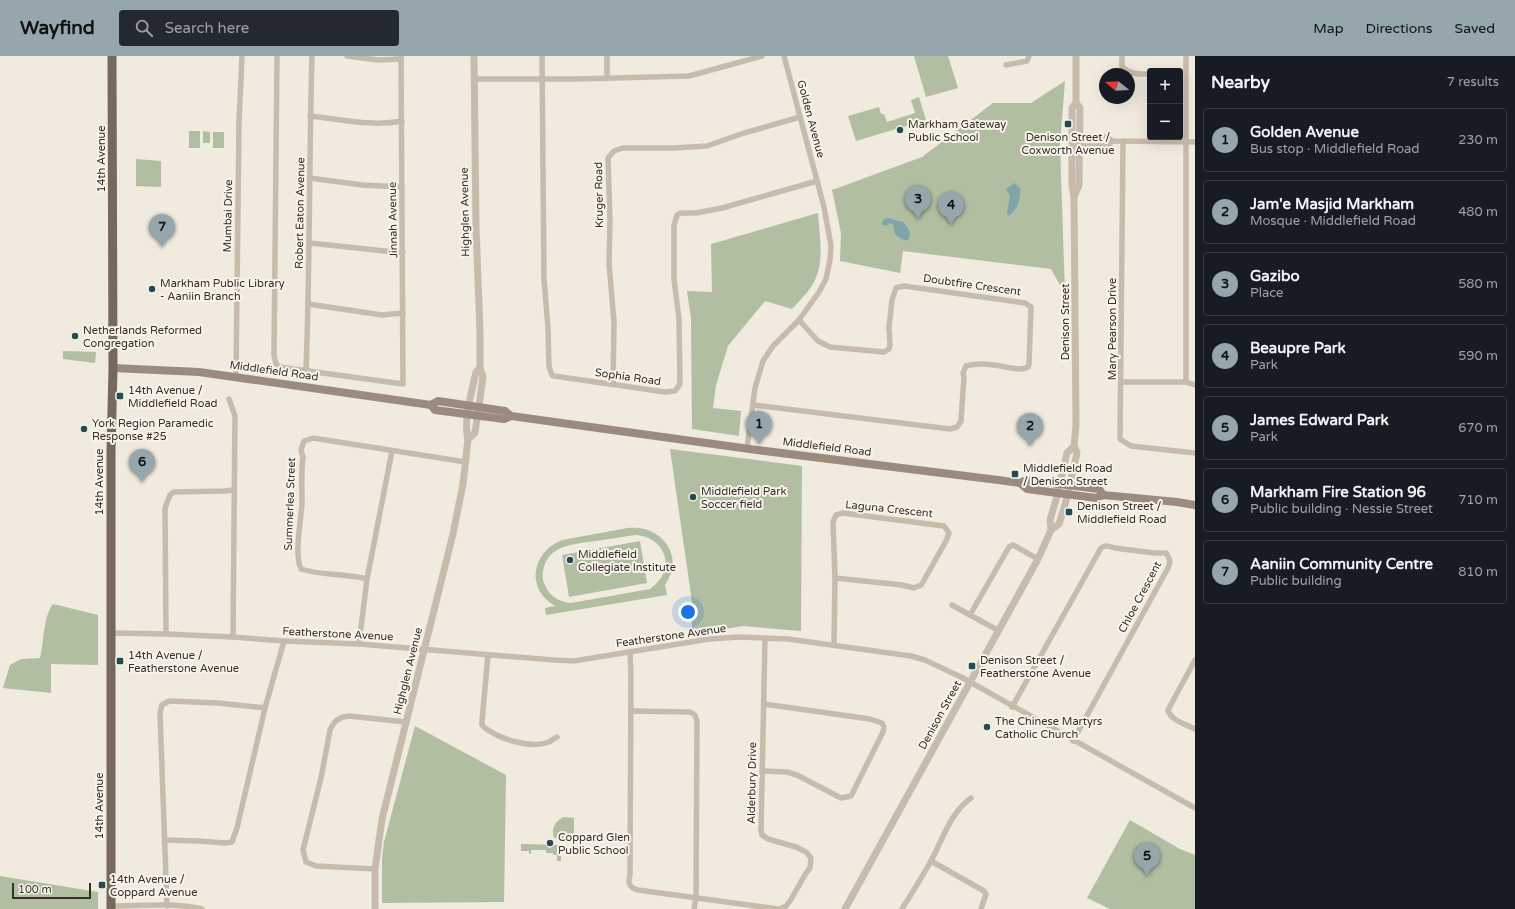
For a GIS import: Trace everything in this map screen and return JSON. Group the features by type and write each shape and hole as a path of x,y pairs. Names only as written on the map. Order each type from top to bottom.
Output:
{"main road":[{"name":"14th Avenue","path":"111,907 111,452 113,368 112,56"},
{"name":"Middlefield Road","path":"113,368 199,372 431,405 435,410 469,410 479,412 505,411 511,416 746,448 1020,483 1027,480 1070,485 1098,489 1103,495"},
{"name":"Middlefield Road","path":"1020,483 1027,490 1058,494 1096,498 1103,495 1195,505"}],"street":[{"name":"Mumbai Drive","path":"236,377 239,122 242,56"},
{"path":"277,56 275,359 276,364 279,367 306,370"},
{"name":"Robert Eaton Avenue","path":"306,370 310,243 310,116 312,56"},
{"path":"347,56 378,60 401,58"},
{"name":"Highglen Avenue","path":"468,439 475,433 483,377 480,368 476,227 474,56"},
{"name":"Sophia Road","path":"542,56 544,279 550,371 552,375 558,378 674,392 680,384 679,319 674,279 674,225 677,215 681,213 696,213 722,208 817,181"},
{"path":"607,56 607,78"},
{"path":"474,79 689,76 762,56"},
{"name":"Golden Avenue","path":"746,448 755,388 763,361 773,346 799,320 819,292 826,279 830,260 830,241 824,207 784,56"},
{"path":"1006,65 1027,61 1029,56"},
{"name":"Denison Street","path":"1074,197 1080,185 1080,108 1076,103 1076,56"},
{"path":"1122,56 1122,67 1126,71 1135,74 1147,74"},
{"path":"1186,56 1183,72 1186,142 1186,382"},
{"name":"Jinnah Avenue","path":"306,370 403,384 401,58"},
{"name":"Denison Street","path":"845,909 999,631 1038,559 1051,530 1058,524 1068,495 1077,453 1074,446 1076,425 1074,197 1072,185 1072,108 1076,103"},
{"path":"310,116 367,123 393,123 402,121"},
{"name":"Kruger Road","path":"613,384 614,322 609,269 609,156 614,150 623,148 674,148 707,146 744,133 800,117"},
{"path":"1072,136 1108,137 1112,141 1195,142"},
{"path":"1072,146 1108,146 1112,141"},
{"name":"Mary Pearson Drive","path":"1123,141 1120,439 1131,446 1195,453"},
{"path":"310,178 362,185 402,187"},
{"path":"310,243 403,253"},
{"name":"Doubtfire Crescent","path":"753,405 950,429 957,427 961,421 963,373 966,366 972,364 982,364 1020,370 1028,368 1029,364 1031,307 1025,303 904,286 896,288 893,295 890,320 890,345 889,349 884,352 830,347 818,341 799,320"},
{"path":"308,304 382,315 403,313"},
{"name":"Highglen Avenue","path":"375,909 375,869 382,820 453,534 466,462 468,439 466,432 469,410 476,372 480,368"},
{"path":"1121,382 1186,382 1195,385"},
{"path":"229,399 235,416 233,490 233,636"},
{"name":"Summerlea Street","path":"367,579 341,574 316,573 301,569 299,565 298,553 302,504 303,457 301,450 304,441 312,438 466,462"},
{"name":"Denison Street","path":"1051,530 1050,520 1058,494 1067,453 1074,446"},
{"path":"358,644 367,579 392,451"},
{"path":"166,634 164,522 167,500 174,492 233,490"},
{"name":"Laguna Crescent","path":"834,645 835,578 833,522 838,514 850,514 939,525 944,526 948,533 946,541 923,582 918,587 914,588 902,585 835,578"},
{"path":"970,615 1009,547 1013,545 1038,559"},
{"name":"Chloe Crescent","path":"1012,707 1101,548 1104,546 1109,546 1166,554 1169,557 1170,563 1168,568 1073,741"},
{"path":"952,605 999,631"},
{"name":"Featherstone Avenue","path":"111,633 233,636 284,642 358,644 488,656 574,661 709,639 744,637 788,639 911,656 925,660 970,683 1195,808"},
{"name":"Alderbury Drive","path":"631,711 629,886 632,889 638,890 779,909 786,906 810,868 811,858 806,852 796,847 768,839 762,835 761,831 765,638"},
{"path":"165,840 198,840 225,843 232,842 237,828 265,708 284,642"},
{"path":"630,652 631,711 690,712 695,715 698,721 696,898 694,909"},
{"path":"488,656 482,720 482,725 484,728 504,738 523,744 549,742 557,737"},
{"path":"1195,660 1168,710 1170,716 1174,719 1195,729"},
{"path":"167,906 160,713 162,705 169,701 218,703 265,708"},
{"path":"762,771 787,772 797,775 841,798 851,796 883,732 884,727 882,723 870,720 764,704"},
{"path":"375,869 316,866 306,862 303,850 321,778 330,730 333,724 340,718 349,716 406,722"},
{"path":"902,909 931,861 947,827 963,804 971,798"},
{"path":"931,861 984,891 986,894 981,909"},
{"path":"111,907 188,906 202,909"}],"green space":[{"path":"914,56 948,56 958,88 926,97"},
{"path":"1065,81 1060,144 1065,294 1051,269 903,251 900,273 840,261 841,233 832,190 922,157 993,103 1031,103"},
{"path":"919,97 926,120 856,141 848,116 879,107 881,114 884,114 887,122 915,113 911,100"},
{"path":"189,131 200,131 200,148 189,148"},
{"path":"203,131 210,132 210,143 203,143"},
{"path":"213,132 224,132 224,148 213,148"},
{"path":"136,159 161,161 161,187 136,186"},
{"path":"818,213 820,260 817,275 810,289 792,309 765,301 728,346 716,385 713,408 741,411 739,436 692,429 691,318 687,291 712,292 711,244"},
{"path":"63,351 96,352 95,363 63,359"},
{"path":"670,449 802,466 801,631 743,626 692,634 692,602"},
{"path":"628,528 640,528 651,531 667,544 671,553 673,563 671,574 665,585 667,595 546,615 545,608 555,606 544,597 538,588 536,571 542,556 547,550 562,540","holes":["635,535 646,537 655,542 661,548 665,556 666,565 664,573 658,582 650,589 571,603 555,598 549,592 544,583 543,569 547,559 558,549 573,544"]},
{"path":"640,541 647,583 569,597 562,555"},
{"path":"53,604 98,615 98,665 51,664 51,693 3,688 10,665 21,659 40,658 47,616"},
{"path":"415,726 506,775 504,902 382,903 382,859 384,842"},
{"path":"563,817 574,818 574,839 554,838 554,826"},
{"path":"1130,820 1180,849 1195,855 1195,909 1110,909 1087,898"},
{"path":"521,844 561,845 561,861 557,861 557,855 553,855 553,853 546,853 546,850 531,850 531,854 529,854 529,851 521,851"},
{"path":"0,876 98,892 98,909 0,909"}],"water":[{"path":"1014,183 1020,188 1019,200 1017,207 1009,216 1007,213 1010,196 1006,189"},
{"path":"888,218 903,222 910,233 908,240 902,239 895,234 893,224 890,223 886,226 883,225 882,223 884,219"}],"place":[{"name":"Denison Street / Coxworth Avenue","path":"1068,124"},
{"name":"Markham Gateway Public School","path":"900,130"},
{"name":"Gazibo","path":"918,219"},
{"name":"Beaupre Park","path":"951,225"},
{"name":"Aaniin Community Centre","path":"162,247"},
{"name":"Markham Public Library - Aaniin Branch","path":"152,289"},
{"name":"Netherlands Reformed Congregation","path":"75,336"},
{"name":"14th Avenue / Middlefield Road","path":"120,396"},
{"name":"York Region Paramedic Response #25","path":"84,429"},
{"name":"Golden Avenue","path":"759,444"},
{"name":"Jam'e Masjid Markham","path":"1030,446"},
{"name":"Middlefield Road / Denison Street","path":"1015,474"},
{"name":"Markham Fire Station 96","path":"142,482"},
{"name":"Middlefield Park Soccer field","path":"693,497"},
{"name":"Denison Street / Middlefield Road","path":"1069,512"},
{"name":"Middlefield Collegiate Institute","path":"570,560"},
{"name":"14th Avenue / Featherstone Avenue","path":"120,661"},
{"name":"Denison Street / Featherstone Avenue","path":"972,666"},
{"name":"The Chinese Martyrs Catholic Church","path":"987,727"},
{"name":"Coppard Glen Public School","path":"550,843"},
{"name":"James Edward Park","path":"1147,876"},
{"name":"14th Avenue / Coppard Avenue","path":"102,885"}]}
